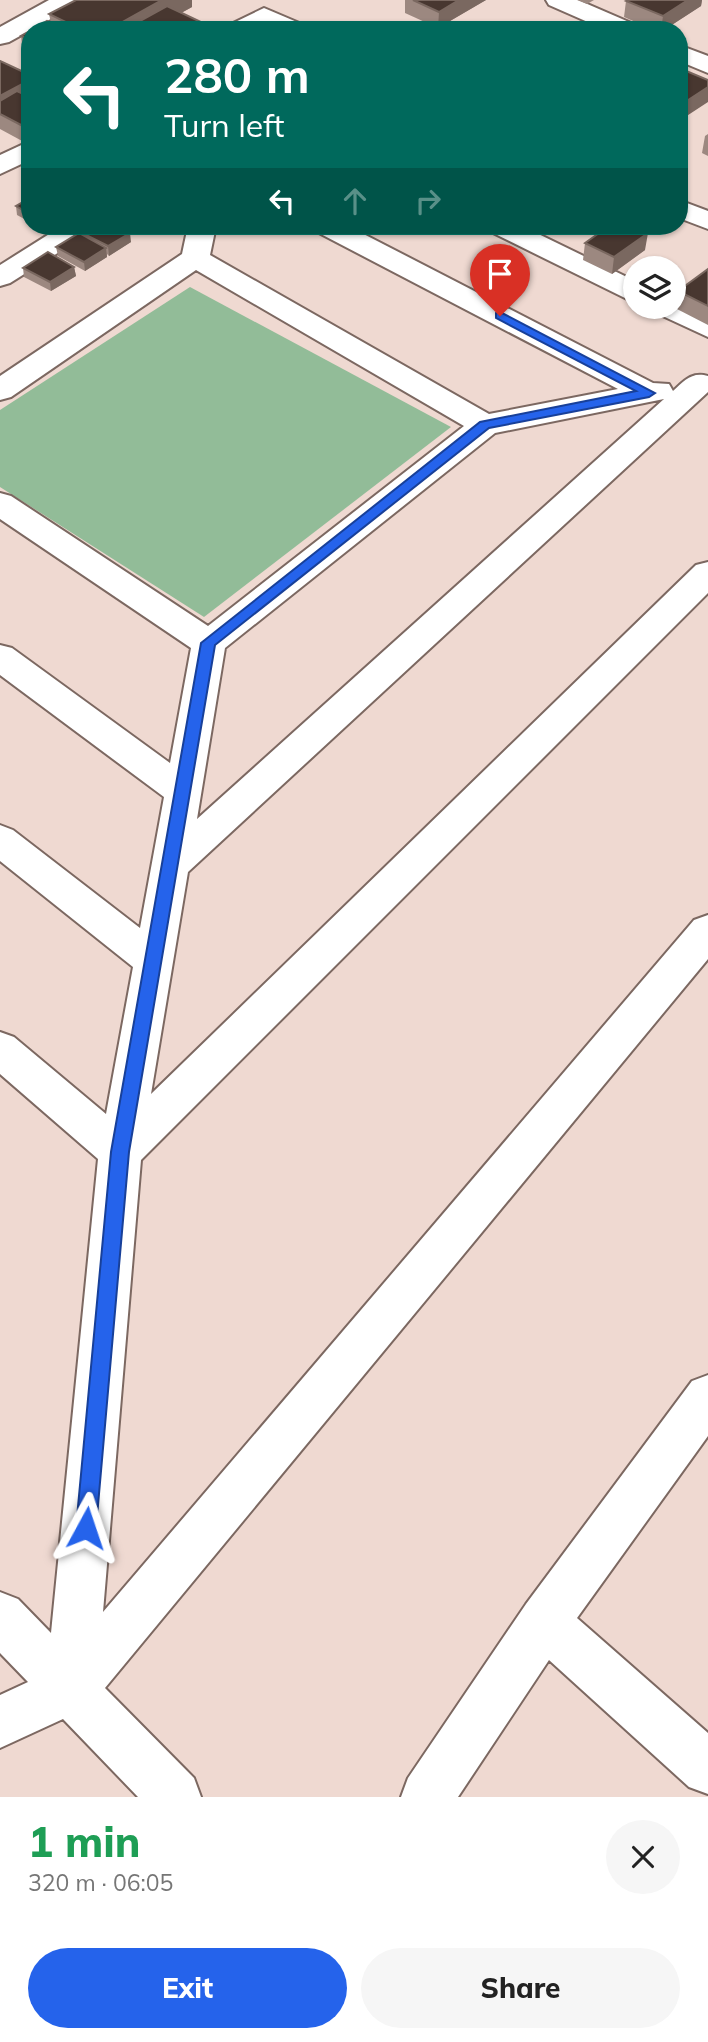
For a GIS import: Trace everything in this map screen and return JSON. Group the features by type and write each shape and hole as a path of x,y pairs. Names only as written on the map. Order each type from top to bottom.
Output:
{"street":[{"path":"0,19 35,0"},
{"path":"29,21 67,0"},
{"path":"558,0 606,21"},
{"path":"0,37 21,25"},
{"path":"688,56 708,65"},
{"path":"0,166 21,154"},
{"path":"688,212 708,221"},
{"path":"0,277 67,235"},
{"path":"0,390 195,258 200,235"},
{"path":"344,235 649,393"},
{"path":"519,235 623,286"},
{"path":"195,258 485,425"},
{"path":"686,317 708,328"},
{"path":"71,1689 120,1152 209,643 485,425 704,382"},
{"path":"170,866 704,382"},
{"path":"0,504 209,643"},
{"path":"120,1152 708,573"},
{"path":"0,657 183,792"},
{"path":"0,840 153,961"},
{"path":"0,1722 71,1689 708,930"},
{"path":"0,1049 120,1152"},
{"path":"427,1797 544,1622 703,1416"},
{"path":"0,1617 175,1797"},
{"path":"544,1622 708,1768"}],"green space":[{"path":"190,287 451,427 204,617 0,487 0,410"}],"building":[{"path":"76,0 162,0 124,21 63,21 49,14"},
{"path":"413,0 459,0 439,12"},
{"path":"688,0 663,16 626,1"},
{"path":"167,6 199,21 140,21"},
{"path":"0,61 21,71 21,85 0,96"},
{"path":"688,72 708,80 708,87 688,100"},
{"path":"17,91 21,93 21,125 0,114 0,101"},
{"path":"76,235 83,235 106,248 84,262 56,247"},
{"path":"86,235 127,235 108,246"},
{"path":"596,235 645,235 614,257 585,243"},
{"path":"48,252 74,267 50,282 23,268"},
{"path":"708,269 708,306 686,295 686,285"}],"route":[{"path":"86,1528 120,1152 209,643 485,425 649,393 500,316"}]}
